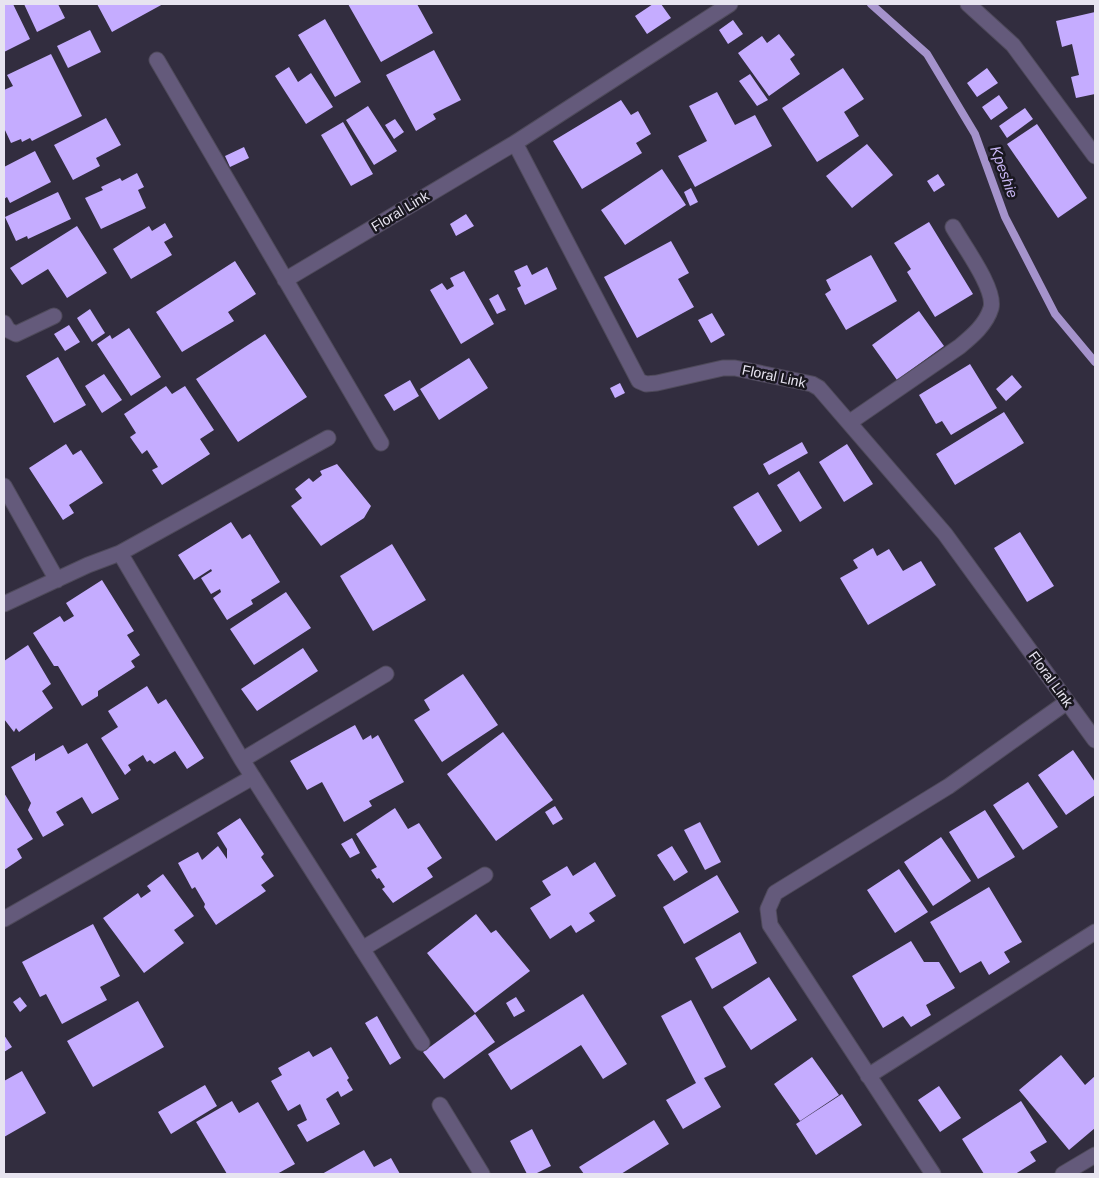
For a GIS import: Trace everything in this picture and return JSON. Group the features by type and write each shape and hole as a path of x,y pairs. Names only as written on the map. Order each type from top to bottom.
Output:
{"street":[{"name":"Floral Link","path":"285,280 515,143 730,4"},
{"path":"968,4 1013,45 1095,156"},
{"path":"157,60 380,443"},
{"name":"Floral Link","path":"515,143 640,381 646,384 657,383 724,368 751,370 812,384 825,393 945,534 1095,740"},
{"path":"850,422 958,348 974,335 991,309 992,298 987,286 953,228"},
{"path":"4,323 8,330 16,334 54,316"},
{"path":"4,604 120,553 328,438"},
{"path":"4,486 57,580"},
{"path":"120,553 242,760 422,1043"},
{"path":"242,760 386,674"},
{"path":"933,1174 770,925 768,909 776,893 949,786 1068,702"},
{"path":"4,918 253,777"},
{"path":"362,949 485,875"},
{"path":"868,1076 1095,932"},
{"path":"440,1105 482,1174"},
{"path":"1063,1174 1095,1155"}],"building":[{"path":"4,4 13,4 30,39 4,52"},
{"path":"24,4 58,4 65,18 37,32"},
{"path":"97,4 163,4 112,32"},
{"path":"348,4 417,4 433,33 381,62"},
{"path":"653,4 661,4 671,18 647,34 635,16"},
{"path":"1095,12 1095,94 1076,98 1071,77 1079,75 1072,44 1062,47 1056,21"},
{"path":"325,19 361,82 335,97 298,35"},
{"path":"733,20 743,34 728,44 719,30"},
{"path":"90,30 101,52 68,68 57,46"},
{"path":"779,34 795,55 790,59 800,74 769,96 738,53 762,36 767,43"},
{"path":"434,50 461,100 433,114 436,119 416,131 386,75"},
{"path":"51,54 82,116 32,141 30,138 22,142 21,139 11,143 4,128 4,90 13,86 7,75"},
{"path":"289,67 298,82 311,73 333,107 306,124 275,76"},
{"path":"843,68 864,99 844,112 859,136 817,162 782,108"},
{"path":"987,68 998,83 977,97 967,83"},
{"path":"750,74 768,100 757,106 739,81"},
{"path":"717,92 735,125 755,115 772,146 695,187 678,156 707,141 689,106"},
{"path":"999,95 1008,108 991,120 982,107"},
{"path":"621,100 631,115 638,111 651,134 636,143 642,153 582,189 553,141"},
{"path":"368,106 397,151 374,165 346,120"},
{"path":"1025,108 1033,119 1007,138 999,126"},
{"path":"106,118 121,145 96,158 100,166 73,180 54,145"},
{"path":"395,119 404,132 394,139 385,125"},
{"path":"343,122 373,174 351,186 321,135"},
{"path":"1037,124 1087,198 1058,218 1007,144"},
{"path":"867,144 893,175 852,208 826,176"},
{"path":"244,147 249,158 230,167 225,156"},
{"path":"35,151 51,182 10,203 7,197 4,199 4,167"},
{"path":"662,169 686,205 625,245 601,210"},
{"path":"137,173 144,187 138,190 146,208 101,229 85,198 103,190 101,187 120,178 122,181"},
{"path":"938,174 945,185 934,192 927,181"},
{"path":"691,188 698,202 690,206 684,192"},
{"path":"58,192 71,219 28,239 27,236 16,241 5,217"},
{"path":"466,214 474,226 456,236 450,224"},
{"path":"929,222 973,294 935,317 907,272 911,269 894,243"},
{"path":"165,223 173,237 164,242 172,255 131,279 113,249 149,226 152,231"},
{"path":"77,226 107,273 67,298 48,269 22,285 10,268"},
{"path":"671,241 689,273 678,279 694,307 637,338 604,277"},
{"path":"871,255 897,301 846,330 825,294 831,290 826,280"},
{"path":"235,261 256,294 228,312 234,321 182,352 156,312"},
{"path":"527,265 532,275 547,267 557,289 525,305 517,288 521,286 514,271"},
{"path":"464,271 494,324 461,344 430,290 442,283 447,290 454,286 450,278"},
{"path":"498,294 506,310 497,314 489,299"},
{"path":"90,309 105,333 92,342 77,318"},
{"path":"919,311 944,346 897,380 872,345"},
{"path":"712,313 725,335 711,343 698,320"},
{"path":"69,325 80,342 65,351 54,334"},
{"path":"129,328 161,377 131,396 97,344 110,335 112,339"},
{"path":"265,334 307,397 238,442 196,379"},
{"path":"58,357 86,405 54,423 26,376"},
{"path":"469,358 488,388 439,420 420,389"},
{"path":"970,364 997,408 951,435 942,421 936,424 919,395"},
{"path":"104,374 122,400 102,413 85,386"},
{"path":"1012,375 1022,387 1006,401 996,389"},
{"path":"410,380 419,396 394,411 384,395"},
{"path":"620,383 625,393 615,398 610,388"},
{"path":"166,386 172,394 185,386 214,430 200,439 210,454 162,485 152,470 158,467 147,450 142,454 130,437 136,433 124,414"},
{"path":"1004,412 1024,443 955,485 936,454"},
{"path":"802,442 808,453 769,475 763,464"},
{"path":"66,444 73,455 81,450 103,483 69,505 74,513 63,520 29,468"},
{"path":"847,444 873,484 844,502 819,462"},
{"path":"337,464 371,506 364,518 321,546 291,506 302,498 295,489 309,478 313,482 322,475 320,471"},
{"path":"799,471 822,508 800,522 777,485"},
{"path":"758,492 782,531 758,546 733,507"},
{"path":"231,522 242,539 250,534 280,582 251,600 253,604 227,620 213,598 221,592 220,589 211,594 201,578 212,571 211,569 194,580 178,555"},
{"path":"1020,532 1054,586 1027,602 994,548"},
{"path":"392,544 426,600 373,631 340,576"},
{"path":"873,548 877,556 889,549 903,571 921,561 936,585 868,625 840,578 858,568 853,560"},
{"path":"102,580 134,631 127,635 140,655 131,661 135,667 98,691 98,696 82,706 58,666 54,666 33,633 60,616 64,622 74,616 66,603"},
{"path":"286,592 311,628 254,665 230,629"},
{"path":"28,645 51,684 42,691 53,708 19,732 16,728 14,732 4,719 4,661"},
{"path":"303,648 318,671 257,711 241,689"},
{"path":"463,674 498,725 442,762 414,720 430,710 424,700"},
{"path":"147,686 158,704 166,699 204,758 187,769 175,751 154,764 150,760 147,762 143,755 128,765 131,770 125,775 101,738 118,727 108,711"},
{"path":"355,725 363,740 371,735 372,739 378,735 404,782 369,801 372,806 344,822 322,782 307,790 290,761"},
{"path":"503,732 553,800 496,841 447,774"},
{"path":"87,743 119,799 92,814 82,797 56,812 64,825 43,837 28,810 31,803 11,767 35,753 35,761 63,745 68,754"},
{"path":"1073,750 1095,782 1095,795 1066,815 1038,775"},
{"path":"1028,782 1058,827 1023,850 993,805"},
{"path":"4,793 33,839 17,849 22,858 4,870"},
{"path":"555,806 563,819 553,825 545,812"},
{"path":"395,808 408,829 419,823 442,858 427,868 433,877 393,903 382,889 385,887 379,878 377,879 371,870 377,867 356,834"},
{"path":"985,810 1015,857 978,879 949,832"},
{"path":"240,818 264,854 261,857 274,876 261,885 266,891 216,925 204,907 205,904 195,887 192,889 178,863 198,852 202,860 218,846 227,859 227,849 217,833"},
{"path":"700,822 721,862 705,870 684,830"},
{"path":"941,837 971,881 933,906 904,862"},
{"path":"352,838 360,853 350,858 341,844"},
{"path":"672,846 688,872 674,881 657,855"},
{"path":"595,862 616,896 589,913 595,921 576,933 571,925 550,939 530,908 551,895 542,881 567,866 573,876"},
{"path":"899,869 928,912 895,933 867,890"},
{"path":"163,874 194,916 174,930 184,943 144,973 103,918 138,893 141,898 151,891 147,886"},
{"path":"717,875 739,912 684,944 663,907"},
{"path":"989,887 1022,942 1004,952 1010,962 989,975 981,961 960,973 930,922"},
{"path":"476,914 491,933 496,930 530,971 475,1013 427,953"},
{"path":"93,924 120,976 100,987 107,1000 62,1024 46,994 40,997 22,962"},
{"path":"740,932 757,963 712,989 695,958"},
{"path":"911,941 924,962 939,962 955,988 926,1005 931,1015 911,1027 903,1016 883,1028 852,976"},
{"path":"769,977 797,1020 751,1050 723,1007"},
{"path":"583,994 627,1064 603,1079 581,1045 511,1090 488,1054"},
{"path":"20,997 27,1006 20,1012 13,1002"},
{"path":"516,997 525,1011 514,1017 506,1003"},
{"path":"691,1000 726,1067 704,1078 721,1107 683,1129 666,1100 696,1083 661,1016"},
{"path":"138,1001 164,1047 93,1087 67,1041"},
{"path":"475,1014 495,1042 444,1079 423,1052"},
{"path":"377,1016 401,1058 390,1065 365,1023"},
{"path":"4,1035 12,1047 4,1052"},
{"path":"331,1047 349,1078 347,1080 353,1090 341,1097 338,1091 326,1099 340,1124 307,1142 297,1125 307,1120 300,1104 288,1111 271,1081 282,1075 278,1068 309,1051 313,1057"},
{"path":"1061,1055 1085,1085 1095,1076 1095,1128 1069,1150 1019,1090"},
{"path":"812,1057 839,1095 800,1121 774,1084"},
{"path":"22,1071 46,1113 4,1137 4,1081"},
{"path":"205,1085 217,1106 171,1134 158,1112"},
{"path":"939,1086 961,1118 940,1132 918,1100"},
{"path":"842,1094 862,1125 816,1155 796,1124"},
{"path":"232,1101 239,1113 258,1102 295,1164 277,1174 227,1174 196,1122"},
{"path":"1021,1101 1047,1142 1030,1152 1036,1161 1015,1174 984,1174 962,1139"},
{"path":"654,1120 669,1144 621,1174 584,1174 579,1167"},
{"path":"532,1129 551,1166 535,1174 527,1174 510,1141"},
{"path":"364,1150 374,1167 391,1158 400,1174 322,1174"}],"waterway":[{"name":"Kpeshie","path":"871,4 927,54 975,134 1005,217 1055,314 1095,362"}]}
